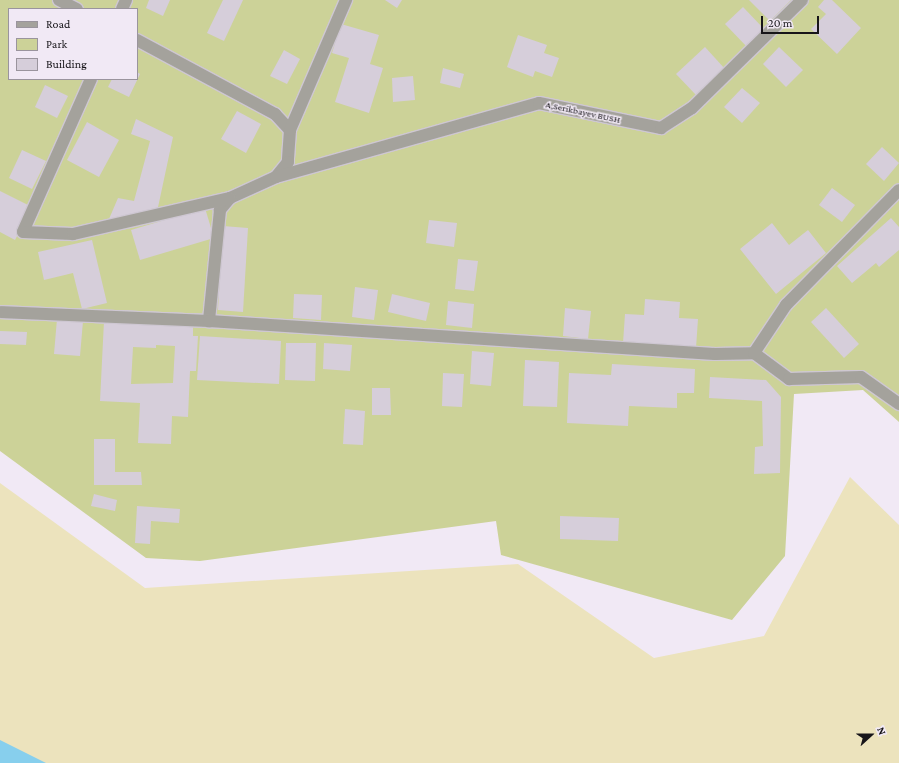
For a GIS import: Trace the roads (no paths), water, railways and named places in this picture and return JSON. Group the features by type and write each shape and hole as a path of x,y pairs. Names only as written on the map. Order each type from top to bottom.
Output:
{"street":[{"path":"59,0 75,8"},
{"path":"276,176 288,162 290,130 346,0"},
{"name":"A,Serikbayev BUSH","path":"91,80 23,232 73,234 230,198 276,176 539,103 661,128 692,108 802,0"},
{"path":"138,41 275,114 290,130"},
{"path":"754,353 786,305 899,190"},
{"path":"209,321 220,210 230,198"},
{"path":"1,312 209,321 716,354 754,353 789,379 861,377 899,404"}],"water":[{"path":"0,740 46,763 0,763"}]}
